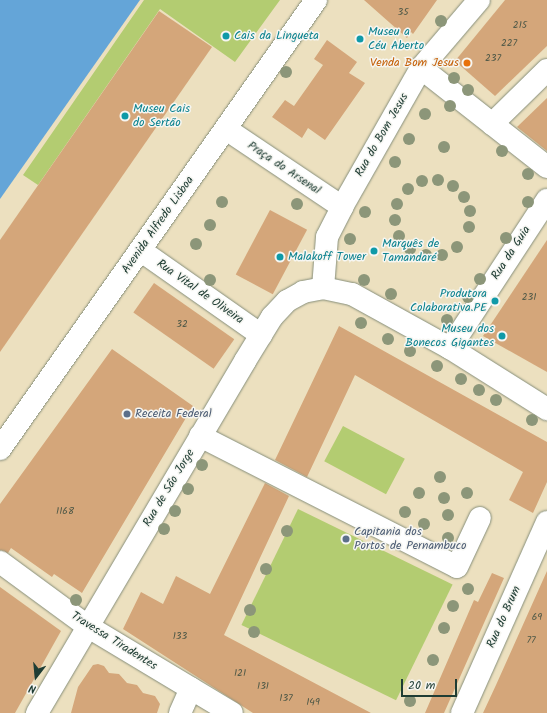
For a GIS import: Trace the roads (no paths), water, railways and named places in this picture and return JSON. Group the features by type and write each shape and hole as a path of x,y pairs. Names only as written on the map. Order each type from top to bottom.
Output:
{"street":[{"name":"Avenida Alfredo Lisboa","path":"0,449 316,0"},
{"name":"Rua do Bom Jesus","path":"322,288 327,237 342,207 421,68 478,0"},
{"path":"421,68 547,167"},
{"path":"492,124 547,70"},
{"name":"Praça do Arsenal","path":"226,129 342,207"},
{"name":"Rua da Guia","path":"450,348 547,200"},
{"name":"Rua Vital de Oliveira","path":"140,250 261,335"},
{"path":"322,288 352,294 450,348 547,409"},
{"name":"Rua de São Jorge","path":"37,713 87,626 272,317 287,301 303,292 322,288"},
{"path":"200,436 457,567 480,518"},
{"name":"Rua do Brum","path":"462,713 547,522"},
{"name":"Travessa Tiradentes","path":"0,562 87,626 232,713"},
{"path":"180,713 191,688"}],"water":[{"path":"0,0 140,0 0,199"}],"place":[{"name":"Cais da Lingueta","path":"226,36"},
{"name":"Museu a Céu Aberto","path":"360,39"},
{"name":"Venda Bom Jesus","path":"467,63"},
{"name":"Museu Cais do Sertão","path":"125,116"},
{"name":"Marquês de Tamandaré","path":"374,251"},
{"name":"Malakoff Tower","path":"280,257"},
{"name":"Produtora Colaborativa.PE","path":"495,301"},
{"name":"Museu dos Bonecos Gigantes","path":"502,336"},
{"name":"Receita Federal","path":"127,414"},
{"name":"Capitania dos Portos de Pernambuco","path":"346,539"}]}
